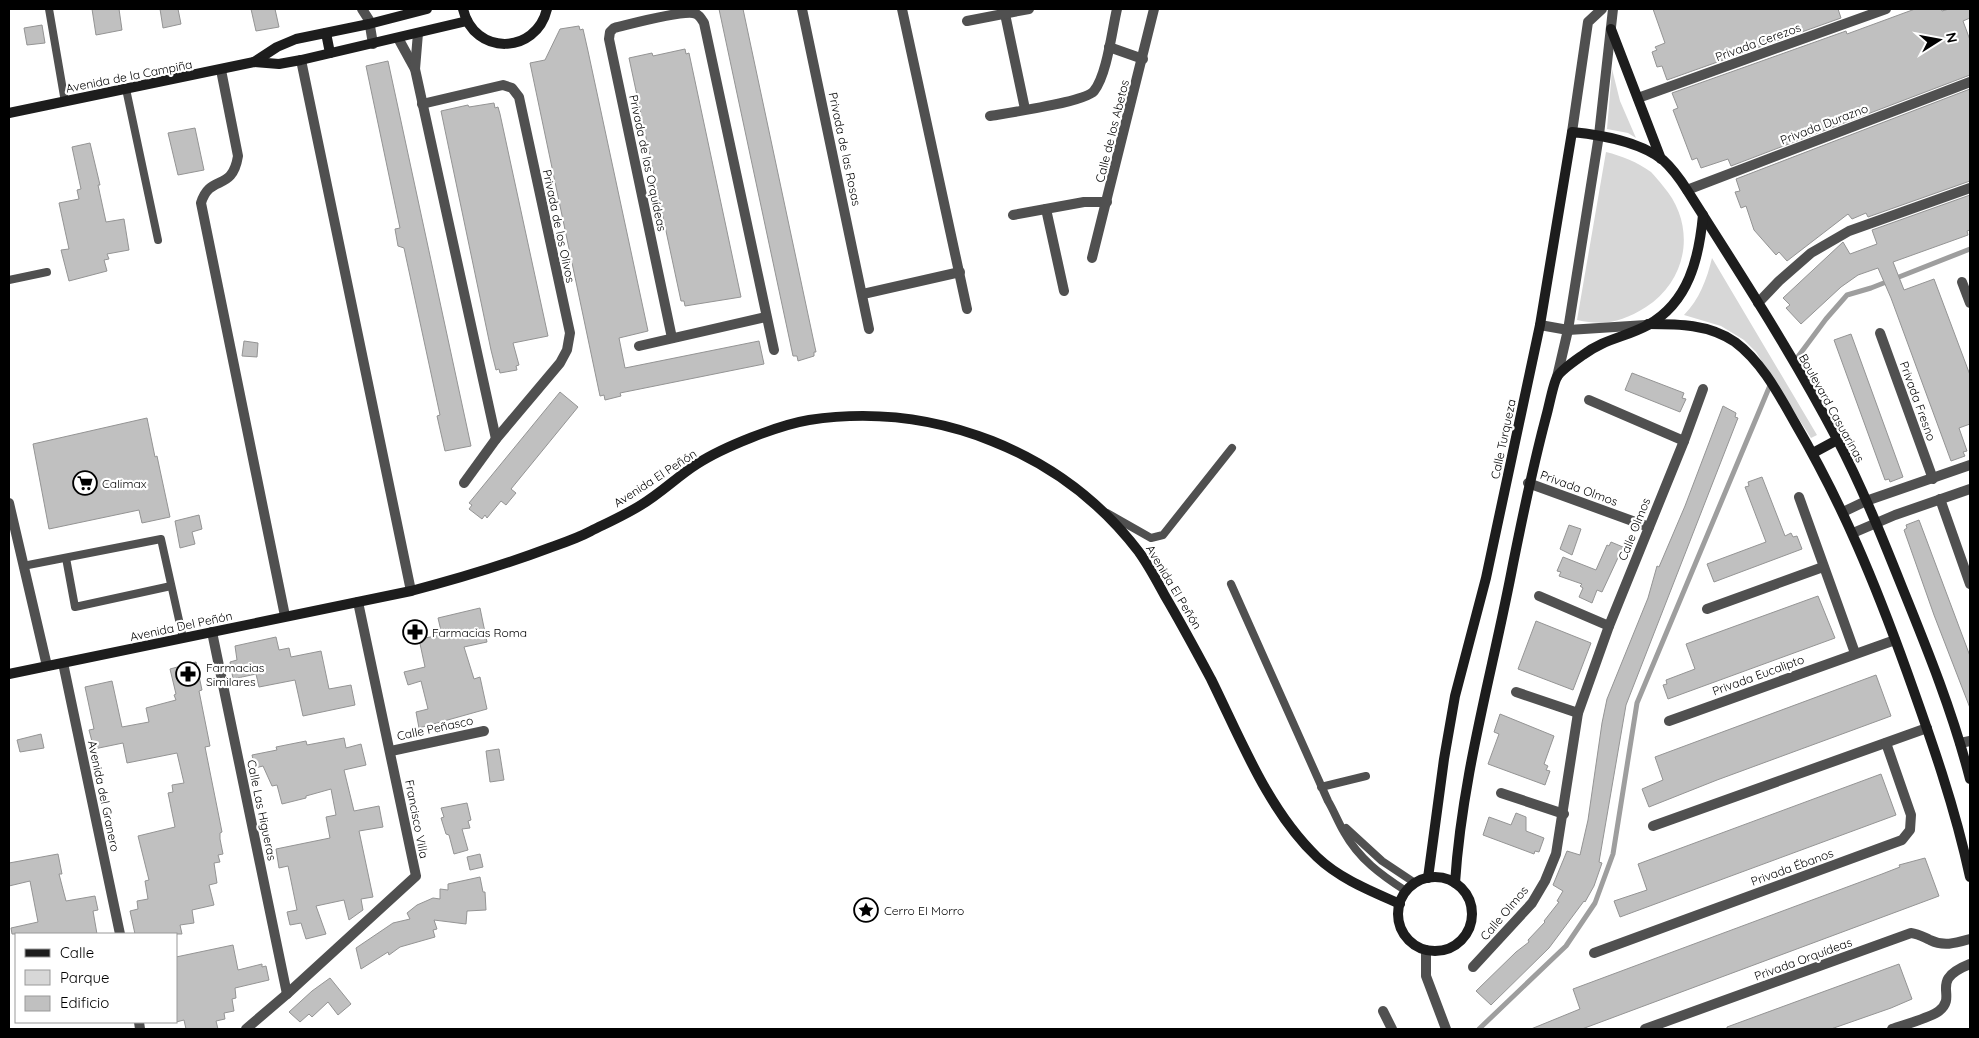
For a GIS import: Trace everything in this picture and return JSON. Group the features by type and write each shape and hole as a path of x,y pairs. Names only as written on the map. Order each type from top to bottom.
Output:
{"street":[{"path":"362,9 369,22"},
{"path":"370,9 369,22 373,44"},
{"name":"Avenida de la Campiña","path":"254,62 277,47 296,39 428,9"},
{"path":"463,9 467,21 474,30 487,40 502,44 524,40 533,34 540,26 547,9"},
{"path":"645,9 648,20"},
{"name":"Privada de las Rosas","path":"802,9 869,329"},
{"path":"902,9 967,308"},
{"path":"967,21 1029,9"},
{"path":"990,116 1079,99 1093,93 1100,80 1117,9"},
{"name":"Calle de los Abetos","path":"1092,258 1154,9"},
{"name":"Calle Turqueza","path":"1428,878 1444,759 1455,696 1486,578 1540,325 1588,22 1602,9"},
{"path":"1455,883 1458,847 1482,702 1508,591 1528,483 1568,330 1599,135 1613,9"},
{"name":"Privada Cerezos","path":"1638,98 1886,9"},
{"name":"Privada de las Orquídeas","path":"672,338 609,39 610,32 614,28 648,20 661,13 692,13 700,16 704,23 774,350"},
{"path":"1005,14 1025,109"},
{"name":"Avenida de la Campiña","path":"9,113 254,62 279,64 300,60 467,21"},
{"path":"1611,29 1661,159"},
{"path":"326,33 330,53"},
{"path":"418,33 415,69 496,439"},
{"path":"398,38 415,69"},
{"path":"1109,47 1143,59"},
{"path":"300,60 411,592"},
{"path":"221,70 238,156 236,169 229,178 209,187 204,193 201,203 285,616"},
{"name":"Privada Durazno","path":"1688,190 1702,183 1970,82"},
{"name":"Privada de los Olivos","path":"422,104 503,85 512,88 519,97 570,333 567,350 560,363 496,439 464,483"},
{"name":"Boulevard Casuarinas","path":"1572,132 1599,135 1640,147 1661,159 1675,172 1688,190 1758,303 1837,440 1876,523 1965,742 1970,779"},
{"path":"1758,303 1811,253 1849,232 1970,188"},
{"path":"1013,215 1084,202 1107,202"},
{"path":"1046,209 1064,291"},
{"path":"1557,377 1578,358 1601,342 1648,324 1677,299 1692,275 1699,250 1703,215"},
{"path":"863,294 960,272"},
{"path":"1962,282 1970,303"},
{"path":"639,346 766,317"},
{"path":"1540,325 1568,330 1602,329 1648,324 1682,324 1714,331 1736,343 1753,359 1771,383 1813,453 1853,533 1928,728 1950,798 1970,878"},
{"name":"Privada Fresno","path":"1880,333 1933,479"},
{"name":"Calle Olmos","path":"1473,967 1532,903 1545,880 1556,854 1564,814 1578,713 1609,626 1684,441 1703,388"},
{"path":"1589,400 1684,441"},
{"name":"Avenida El Peñón","path":"358,602 411,592 528,556 587,533 642,504 700,462 754,436 806,420 854,416 905,418 962,429 1016,451 1064,480 1101,509 1142,556 1194,647 1263,783 1288,822 1317,857 1341,876 1400,904"},
{"path":"1813,453 1837,440"},
{"path":"1843,512 1866,501 1970,465"},
{"name":"Privada Olmos","path":"1528,483 1649,526"},
{"path":"1853,533 1970,489"},
{"path":"1799,497 1855,653"},
{"path":"1940,499 1970,584"},
{"path":"9,503 46,666"},
{"path":"1706,609 1823,567"},
{"path":"1539,596 1609,626"},
{"name":"Avenida Del Peñón","path":"9,674 358,602"},
{"name":"Francisco Villa","path":"246,1029 416,876 358,602"},
{"name":"Calle Las Higueras","path":"212,632 287,994"},
{"name":"Privada Eucalipto","path":"1669,721 1895,640"},
{"name":"Avenida del Granero","path":"63,663 120,933"},
{"path":"1516,692 1578,713"},
{"path":"1653,826 1928,728"},
{"name":"Calle Peñasco","path":"390,751 484,731"},
{"name":"Privada Ébanos","path":"1594,953 1902,840 1910,830 1911,816 1886,743"},
{"path":"1501,793 1564,814"},
{"path":"1428,878 1445,878 1455,883 1464,890 1470,901 1472,918 1469,929 1463,939 1449,949 1426,950 1415,945 1403,932 1398,916 1400,904 1406,890 1415,883 1428,878"},
{"name":"Privada Orquídeas","path":"1645,1029 1911,933 1918,934 1940,944 1952,944 1970,939"},
{"path":"1426,950 1426,976 1446,1029"},
{"path":"1892,1029 1938,1012 1944,1006 1946,982 1950,974 1970,964"},
{"path":"1383,1011 1392,1029"}],"lane":[{"path":"49,9 65,102"},
{"path":"126,89 158,240"},
{"path":"9,280 47,272"},
{"path":"1101,509 1151,538 1163,535 1232,448"},
{"path":"23,566 161,539 170,586 184,638"},
{"path":"66,558 75,607 170,586"},
{"path":"1231,584 1321,787 1344,832 1364,859 1378,872 1406,890"},
{"path":"1321,787 1366,776"},
{"path":"1338,819 1382,862 1415,883"}],"green space":[{"path":"1612,69 1620,101 1636,138 1628,133 1607,129"},
{"path":"1606,152 1618,155 1651,172 1674,201 1681,218 1684,234 1683,251 1679,267 1671,282 1660,296 1646,307 1629,316 1613,321 1596,323 1577,320"},
{"path":"1712,258 1817,435 1811,438 1756,352 1744,340 1721,326 1684,315 1702,289"}],"building":[{"path":"92,9 119,9 122,30 96,35"},
{"path":"160,9 178,9 181,24 163,28"},
{"path":"251,9 275,9 279,27 256,31"},
{"path":"719,9 743,9 816,352 814,352 814,356 798,361 797,356 793,356"},
{"path":"1653,9 1838,9 1841,18 1667,80 1662,66 1657,67 1652,52 1657,50 1655,47 1665,43"},
{"path":"1915,9 1941,9 1942,11 1970,9 1970,18 1963,21 1970,40 1970,75 1731,166 1728,159 1701,168 1697,158 1692,160 1673,110 1678,108 1672,93 1846,31 1847,34"},
{"path":"42,25 45,43 27,45 24,28"},
{"path":"579,26 580,30 583,29 588,51 648,331 619,338 625,368 759,341 764,364 620,393 621,396 605,400 604,395 600,396 530,63 545,60 560,29"},
{"path":"685,49 686,54 689,53 741,297 685,306 684,301 681,301 629,58 652,53 653,56"},
{"path":"388,61 471,446 445,451 437,416 440,415 404,248 398,246 395,229 400,228 366,66"},
{"path":"1970,89 1970,181 1868,217 1866,213 1852,219 1848,214 1787,261 1779,252 1776,255 1754,230 1746,206 1741,208 1735,192 1740,191 1736,179"},
{"path":"494,103 495,108 498,107 500,114 548,336 513,343 519,365 516,366 517,370 500,373 499,369 496,370 491,350 441,111 468,105 469,107"},
{"path":"195,128 204,170 178,175 168,133"},
{"path":"90,143 106,222 124,219 129,250 107,254 109,259 104,260 107,271 69,281 61,250 69,249 59,203 79,199 77,190 81,189 72,147"},
{"path":"1970,195 1970,230 1967,231 1968,235 1893,262 1904,290 1934,279 1970,375 1970,424 1959,428 1967,451 1963,452 1965,456 1951,461 1891,298 1878,268 1858,275 1841,287 1801,324 1786,308 1790,305 1783,298 1843,242 1850,254 1877,244 1872,230"},
{"path":"1851,334 1903,477 1890,482 1889,479 1885,480 1834,340"},
{"path":"244,341 258,343 257,357 242,356"},
{"path":"1632,373 1684,393 1682,398 1686,399 1680,412 1625,390"},
{"path":"560,392 578,407 511,489 516,493 506,505 501,501 487,518 485,515 482,519 469,509 472,505 469,503"},
{"path":"1723,406 1736,413 1735,417 1738,418 1626,705 1599,862 1602,863 1594,886 1585,902 1549,948 1491,1005 1476,991 1529,942 1528,940 1545,922 1559,902 1557,901 1563,891 1553,885 1567,851 1580,855 1588,820 1607,699 1648,598 1657,566 1659,567 1685,506"},
{"name":"Calimax","path":"147,418 170,517 142,523 139,510 49,529 33,444"},
{"path":"1762,477 1785,536 1791,533 1793,537 1797,536 1802,549 1714,582 1707,564 1766,542 1745,487 1749,486 1748,482"},
{"path":"199,515 202,529 192,532 195,544 180,548 175,521"},
{"path":"1919,520 1970,656 1970,708 1904,530 1907,528 1906,525"},
{"path":"1569,525 1581,529 1572,555 1560,549"},
{"path":"1611,542 1623,547 1602,592 1597,590 1592,603 1579,597 1583,588 1580,586 1582,584 1559,576 1561,572 1557,571 1563,557 1596,570 1607,545 1609,546"},
{"path":"1818,596 1835,638 1668,699 1663,685 1667,684 1666,680 1695,669 1686,644"},
{"path":"480,608 487,642 464,647 474,679 480,677 487,709 419,728 416,712 428,709 421,681 408,685 404,672 425,667 419,639 442,635 438,618"},
{"path":"1536,621 1591,643 1573,690 1518,669"},
{"path":"276,637 279,650 289,648 291,657 321,651 329,689 351,685 355,705 303,716 295,680 259,687 256,674 233,679 230,662 237,660 235,646"},
{"path":"196,662 202,690 199,691 210,746 205,747 222,832 220,833 220,839 223,854 218,855 220,862 214,863 217,883 209,885 214,905 192,910 194,923 180,925 182,934 135,933 130,911 138,909 137,901 148,899 145,881 149,880 138,836 175,827 168,793 173,792 172,785 184,783 177,753 127,763 123,743 94,749 89,730 94,729 85,687 112,681 122,727 149,722 146,708 176,700 170,669"},
{"path":"1876,675 1891,716 1649,807 1642,789 1663,780 1655,757"},
{"path":"1500,714 1554,736 1544,764 1548,766 1546,770 1550,771 1545,785 1488,764 1499,734 1494,732"},
{"path":"41,734 44,748 20,752 17,740"},
{"path":"344,738 346,748 361,744 366,765 344,770 354,811 379,806 383,827 359,831 373,897 361,899 363,910 349,920 344,900 316,906 326,934 306,939 301,923 290,925 287,912 297,910 288,866 279,868 276,849 330,838 326,817 336,815 331,789 282,804 277,785 272,786 263,766 255,768 252,755 277,750 276,747 306,741 307,745"},
{"path":"499,749 504,780 490,782 486,751"},
{"path":"1881,774 1896,815 1620,917 1614,901 1647,890 1638,864"},
{"path":"467,803 471,820 468,821 470,828 462,829 468,850 454,854 449,835 446,834 441,818 444,817 441,808"},
{"path":"1516,813 1526,817 1526,831 1544,838 1539,852 1535,851 1534,854 1483,835 1489,817 1511,825"},
{"path":"58,854 62,874 59,874 66,901 95,896 98,910 93,911 97,933 12,934 11,928 38,922 30,881 9,886 9,863"},
{"path":"480,854 483,867 470,870 467,857"},
{"path":"1925,858 1939,896 1582,1029 1531,1029 1580,1009 1573,989 1882,874 1900,867 1899,865"},
{"path":"480,877 483,892 485,892 486,910 467,911 466,924 434,920 437,929 433,930 435,937 400,947 389,955 388,952 361,969 356,948 393,923 410,919 407,913 417,905 433,898 440,899 440,889 448,890 448,884"},
{"path":"233,945 238,970 262,964 262,967 266,966 269,980 235,988 236,998 232,999 234,1011 224,1013 225,1019 216,1021 218,1029 186,1029 184,1020 178,1022 178,957"},
{"path":"1899,964 1912,999 1891,1008 1831,1029 1727,1029 1727,1027"},
{"path":"330,978 351,1004 338,1015 328,1002 312,1017 309,1014 300,1022 289,1012 312,991"}],"waterway":[{"path":"1794,362 1826,319 1847,295 1871,288 1970,249"},
{"path":"1479,1029 1566,946 1595,903 1613,854 1637,703 1771,383"}],"place":[{"name":"Calimax","path":"85,483"},
{"name":"Farmacias Roma","path":"415,632"},
{"name":"Farmacias Similares","path":"188,674"},
{"name":"Cerro El Morro","path":"866,910"}]}
